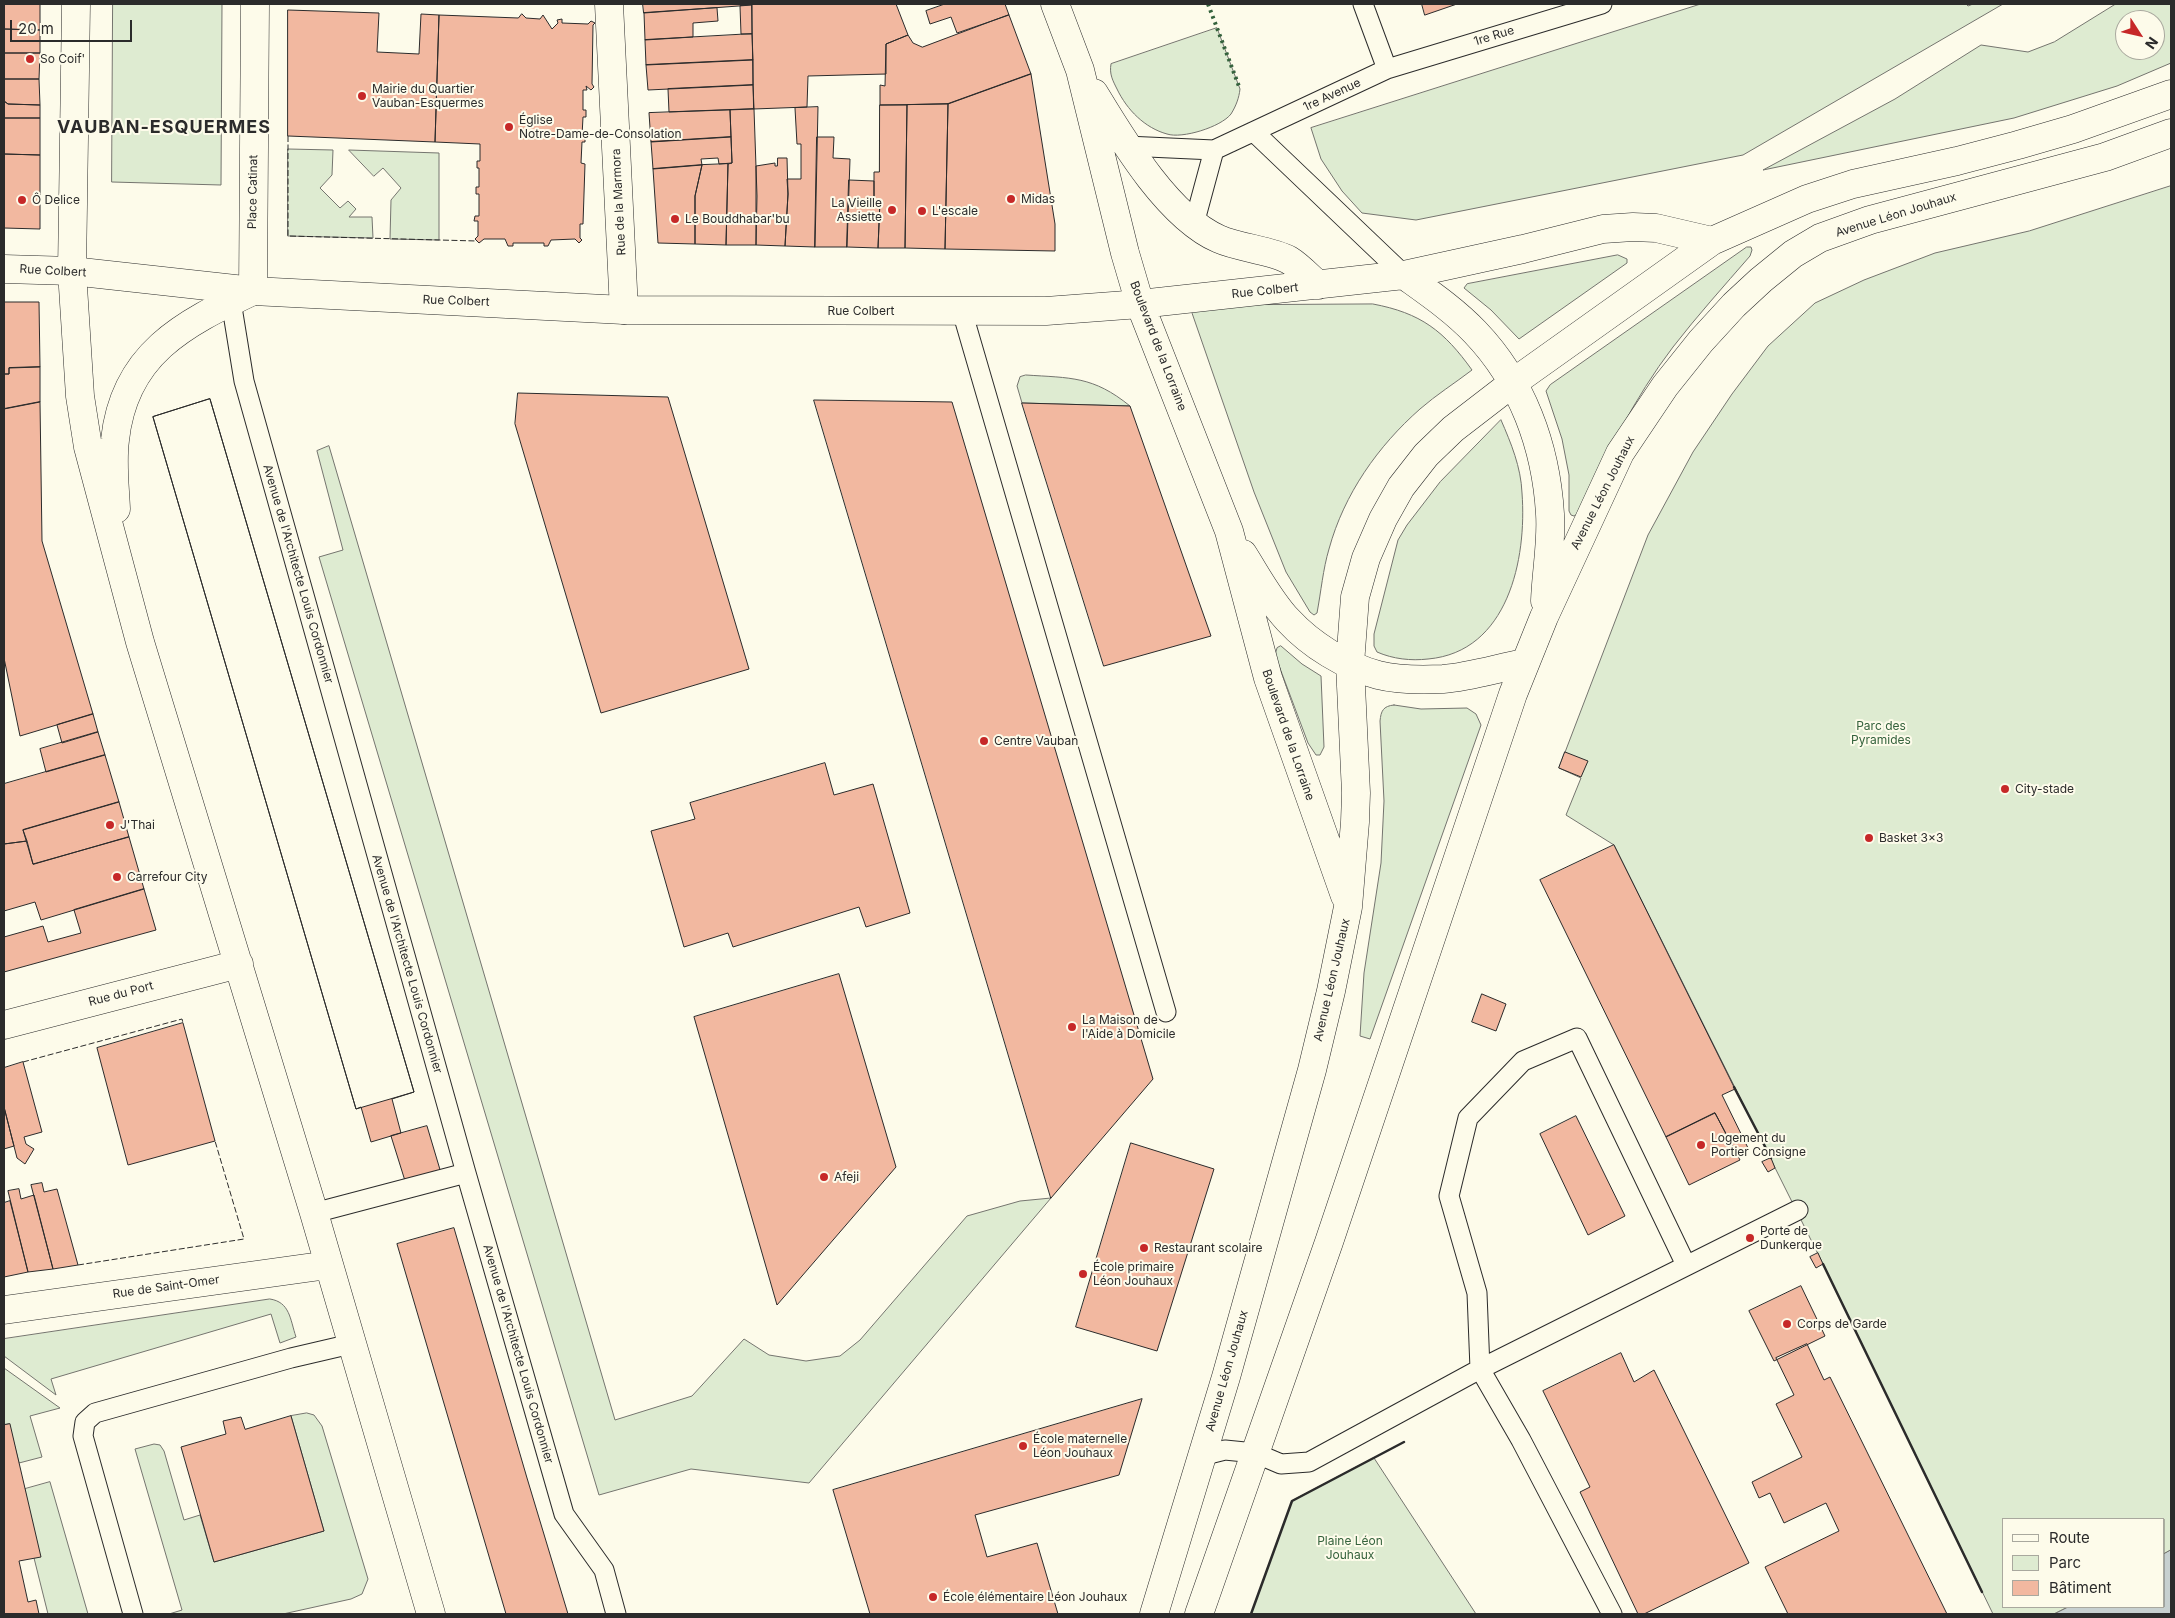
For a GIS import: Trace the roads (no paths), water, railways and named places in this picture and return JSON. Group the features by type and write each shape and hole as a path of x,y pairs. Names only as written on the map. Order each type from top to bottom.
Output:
{"main road":[{"path":"76,4 72,270 84,425 140,642 314,1213 427,1613"},
{"name":"Place Catinat","path":"242,296 255,4"},
{"name":"Rue de la Marmora","path":"609,4 624,310"},
{"name":"Boulevard de la Lorraine","path":"1055,4 1080,70 1125,253 1140,304 1229,531 1268,678 1348,907"},
{"name":"Boulevard de la Lorraine","path":"1080,70 1126,146 1176,208 1194,224 1219,239 1289,260 1318,285"},
{"name":"Avenue Léon Jouhaux","path":"1154,1614 1226,1377 1312,1070 1331,991 1348,907 1356,793 1350,664 1355,597 1366,558 1382,518 1401,487 1426,455 1453,429 1514,382 1712,241 1766,215 1816,196 1854,184 1958,161 2064,132 2171,94"},
{"name":"Avenue Léon Jouhaux","path":"1199,1614 1329,1242 1504,719 1544,617 1620,453 1665,386 1695,348 1734,305 1793,254 1820,238 1870,220 2105,157 2171,133"},
{"name":"Rue Colbert","path":"4,269 72,270 242,296 624,310 1046,311 1140,304 1404,275 1523,250 1602,229 1656,228 1712,241"},
{"name":"Avenue Léon Jouhaux","path":"1404,275 1445,305 1496,356 1514,382 1529,416 1541,450 1547,481 1550,515 1544,617"},
{"path":"120,566 114,442 116,426 126,390 140,368 165,342 196,320 242,296"},
{"name":"Boulevard de la Lorraine","path":"1229,531 1267,592 1288,620 1318,646 1350,664 1379,675 1410,679 1445,679 1525,663"},
{"name":"Rue du Port","path":"4,1025 239,964"},
{"name":"Rue de Saint-Omer","path":"4,1310 328,1265"}],"lane":[{"path":"1363,4 1386,69"},
{"name":"1re Rue","path":"1386,69 1602,4"},
{"name":"1re Avenue","path":"1214,150 1386,69"},
{"path":"1254,132 1404,275"},
{"path":"1126,146 1214,150 1194,224"},
{"name":"Avenue de l'Architecte Louis Cordonnier","path":"242,296 244,381 466,1173 564,1514 604,1570 616,1614"},
{"path":"962,311 1166,1012"},
{"path":"1612,1614 1521,1440 1480,1370 1478,1293 1449,1196 1468,1118 1523,1061 1577,1038 1686,1265"},
{"path":"314,1213 466,1173"},
{"path":"1201,1456 1225,1450 1256,1453 1282,1464 1310,1462 1480,1370 1798,1210"},
{"path":"133,1614 83,1436 85,1422 95,1413 291,1358 351,1344"}],"place":[{"name":"So Coif'","path":"30,59"},
{"name":"Mairie du Quartier Vauban-Esquermes","path":"362,96"},
{"name":"Église Notre-Dame-de-Consolation","path":"509,127"},
{"name":"Midas","path":"1011,199"},
{"name":"Ô Delice","path":"22,200"},
{"name":"La Vieille Assiette","path":"892,210"},
{"name":"L'escale","path":"922,211"},
{"name":"Le Bouddhabar'bu","path":"675,219"},
{"name":"Centre Vauban","path":"984,741"},
{"name":"City-stade","path":"2005,789"},
{"name":"J'Thai","path":"110,825"},
{"name":"Basket 3x3","path":"1869,838"},
{"name":"Carrefour City","path":"117,877"},
{"name":"La Maison de l'Aide à Domicile","path":"1072,1027"},
{"name":"Logement du Portier Consigne","path":"1701,1145"},
{"name":"Afeji","path":"824,1177"},
{"name":"Porte de Dunkerque","path":"1750,1238"},
{"name":"Restaurant scolaire","path":"1144,1248"},
{"name":"École primaire Léon Jouhaux","path":"1083,1274"},
{"name":"Corps de Garde","path":"1787,1324"},
{"name":"École maternelle Léon Jouhaux","path":"1023,1446"},
{"name":"École élémentaire Léon Jouhaux","path":"933,1597"}],"district":[{"name":"VAUBAN-ESQUERMES","path":"164,128"}],"park label":[{"name":"Parc des Pyramides","path":"1881,733"},
{"name":"Plaine Léon Jouhaux","path":"1350,1548"}]}
